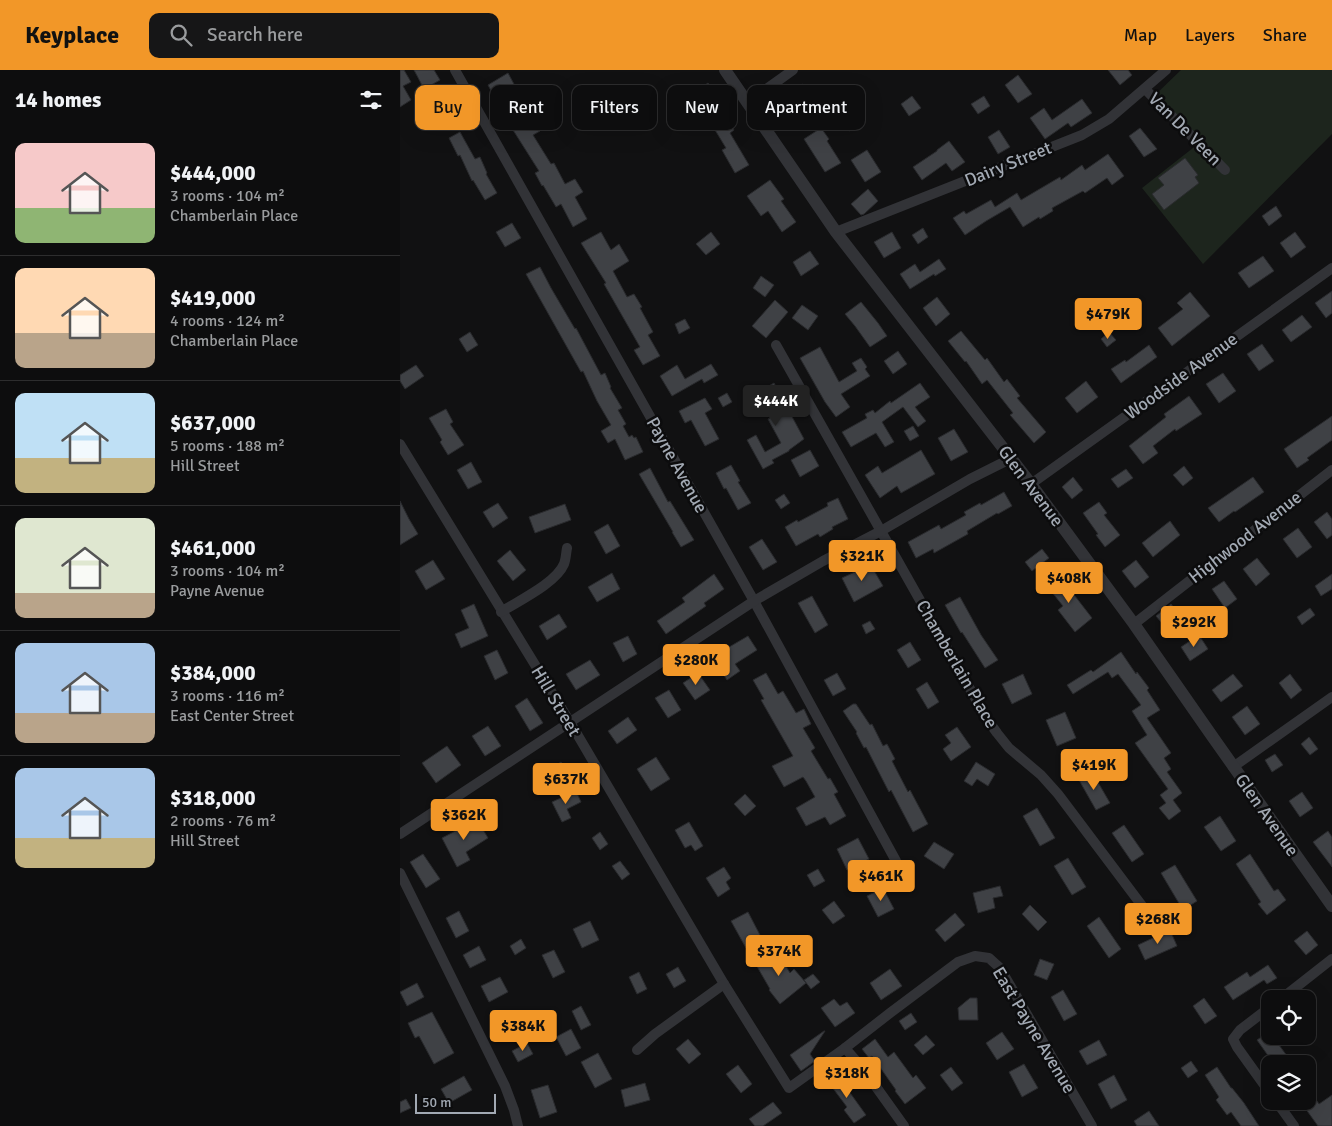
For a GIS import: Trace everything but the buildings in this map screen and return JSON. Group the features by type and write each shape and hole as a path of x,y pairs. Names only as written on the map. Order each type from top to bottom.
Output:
{"street":[{"name":"Payne Avenue","path":"455,70 754,602 896,861"},
{"name":"Glen Avenue","path":"725,70 747,103"},
{"path":"772,85 793,70"},
{"name":"Dairy Street","path":"836,232 1082,135 1109,119 1166,70"},
{"name":"Van De Veen","path":"1145,89 1225,170"},
{"name":"Glen Avenue","path":"766,130 836,232 1030,484 1134,624 1332,906"},
{"name":"Woodside Avenue","path":"1030,484 1332,268"},
{"name":"Chamberlain Place","path":"776,345 987,719 1010,748 1041,775 1058,794 1144,907"},
{"name":"Hill Street","path":"400,444 570,722 724,984 789,1088"},
{"path":"400,834 754,602 823,561 881,532 970,479 1010,459"},
{"name":"Highwood Avenue","path":"1134,624 1332,470"},
{"path":"502,612 548,583 559,572 565,562 567,548"},
{"path":"1233,767 1332,697"},
{"path":"400,873 505,1086 518,1126"},
{"name":"East Payne Avenue","path":"789,1088 958,962 975,956 989,958 1000,968 1092,1126"},
{"path":"1293,990 1332,960"},
{"path":"637,1050 655,1034 724,984"},
{"path":"1261,1014 1240,1030 1233,1039 1261,1080"},
{"path":"845,1048 864,1070 904,1126"},
{"path":"1282,1110 1294,1126"}],"shaded area":[{"path":"1181,70 1332,70 1332,134 1203,264 1142,188 1198,144 1153,97"}]}
